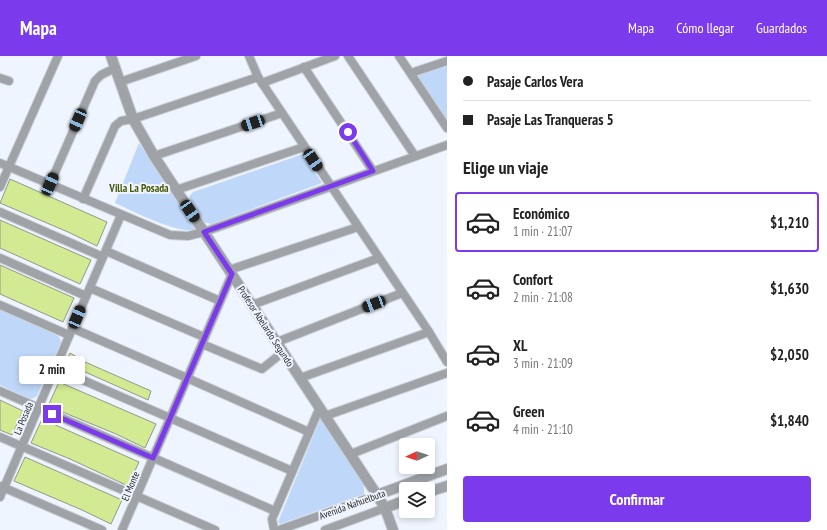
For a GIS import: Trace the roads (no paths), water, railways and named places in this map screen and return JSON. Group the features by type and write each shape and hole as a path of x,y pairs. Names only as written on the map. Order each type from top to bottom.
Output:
{"street":[{"name":"Profesor Abelardo Segundo","path":"111,56 133,119 154,156 377,494 385,508 393,530"},
{"path":"120,82 196,56"},
{"path":"249,56 260,80 429,332 447,362"},
{"path":"84,198 115,126 121,121 133,119 304,67 335,56"},
{"path":"348,56 415,156"},
{"path":"399,56 447,128"},
{"path":"0,187 56,57"},
{"path":"410,73 447,61"},
{"path":"304,67 373,171"},
{"path":"50,184 95,81 101,75 115,68"},
{"path":"0,78 9,81"},
{"path":"154,156 282,113"},
{"path":"0,163 121,214 178,236 188,236 204,232 447,144"},
{"path":"176,190 304,147"},
{"path":"0,212 220,301"},
{"name":"La Posada","path":"0,497 2,487 22,446 121,214"},
{"path":"231,272 358,227"},
{"path":"0,258 86,296"},
{"path":"252,305 379,258"},
{"name":"El Monte","path":"122,530 231,272"},
{"path":"90,288 262,369 284,352"},
{"path":"277,342 402,293"},
{"path":"0,305 187,378 309,432"},
{"path":"300,378 429,332"},
{"path":"55,368 292,471"},
{"path":"274,530 272,519 275,511 309,432 323,411 447,373"},
{"path":"0,392 275,511"},
{"path":"351,454 447,416"},
{"path":"0,437 215,530"},
{"name":"Avenida Nahuelbuta","path":"279,530 447,469"},
{"path":"435,490 447,486"},
{"path":"2,487 102,530"},
{"name":"Avenida Nahuelbuta","path":"325,530 399,503"}],"district":[{"name":"Villa La Posada","path":"139,188"}]}
